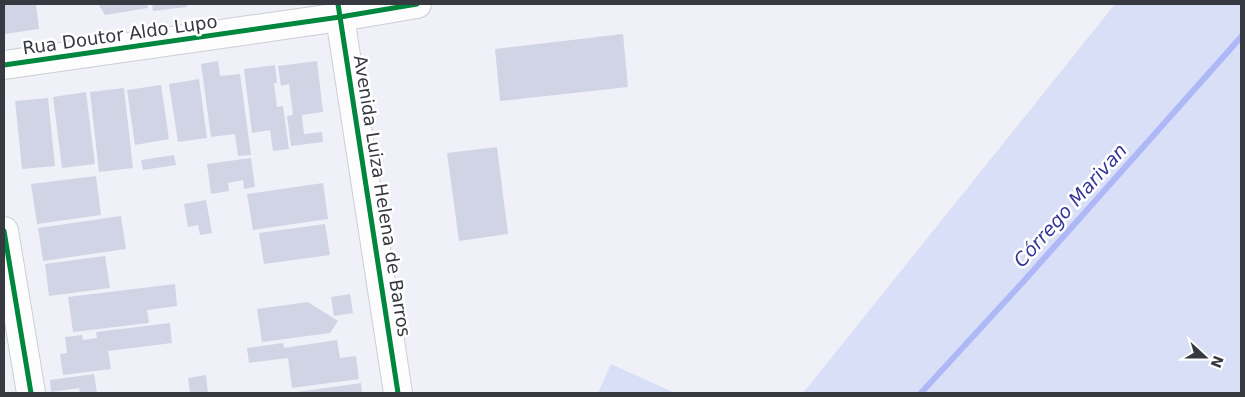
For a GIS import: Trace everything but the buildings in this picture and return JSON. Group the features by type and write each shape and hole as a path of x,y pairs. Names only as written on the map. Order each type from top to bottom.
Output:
{"street":[{"name":"Rua Doutor Aldo Lupo","path":"4,65 339,11 417,4"},
{"name":"Avenida Luiza Helena de Barros","path":"339,11 398,393"},
{"path":"4,232 31,393"}],"shaded area":[{"path":"1115,4 1241,4 1241,393 803,393"},
{"path":"611,364 675,393 598,393"}],"waterway":[{"name":"Córrego Marivan","path":"921,393 1023,282 1241,37"}],"cycle path":[{"path":"338,4 398,393"},
{"path":"4,65 340,17 417,4"},
{"path":"4,231 31,393"}]}
